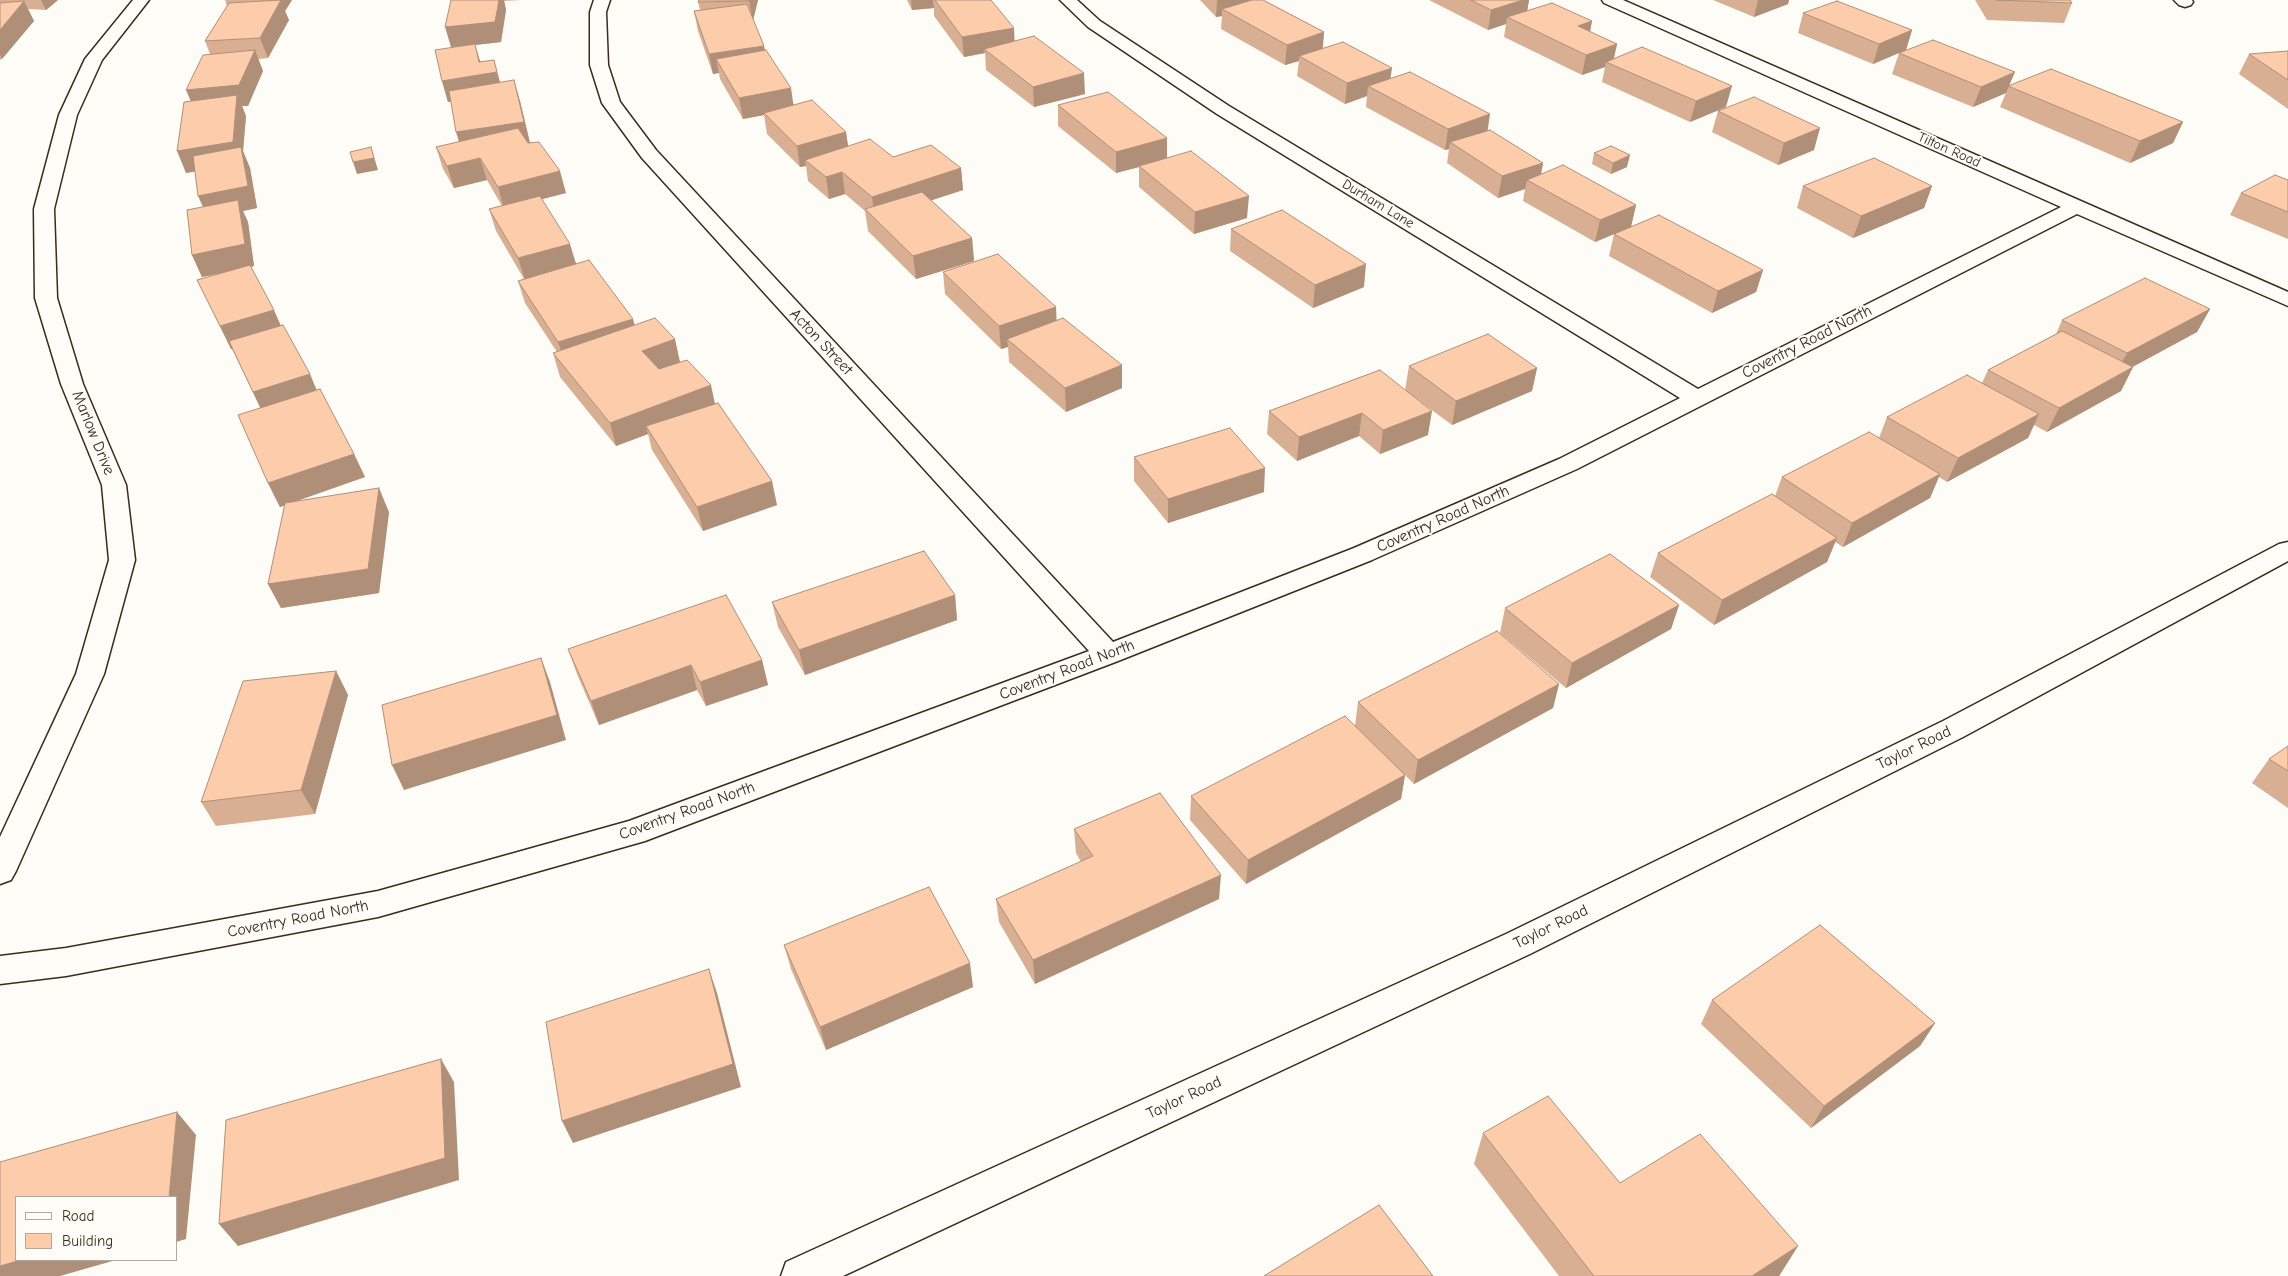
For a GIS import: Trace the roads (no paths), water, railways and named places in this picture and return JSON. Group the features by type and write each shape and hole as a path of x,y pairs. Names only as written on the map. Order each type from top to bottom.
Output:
{"street":[{"name":"Marlow Drive","path":"0,871 90,674 122,560 114,485 72,384 46,298 44,208 68,115 94,59 141,0"},
{"name":"Acton Street","path":"602,0 598,12 599,65 611,103 649,154 1108,654"},
{"name":"Durham Lane","path":"1068,0 1094,24 1223,110 1696,398"},
{"name":"Tilton Road","path":"1610,0 2288,300"},
{"name":"Coventry Road North","path":"0,970 66,962 378,904 625,835 1108,654 1372,550 1568,464 2076,206"},
{"name":"Taylor Road","path":"800,1276 1518,944 1953,729 2288,550"}]}
